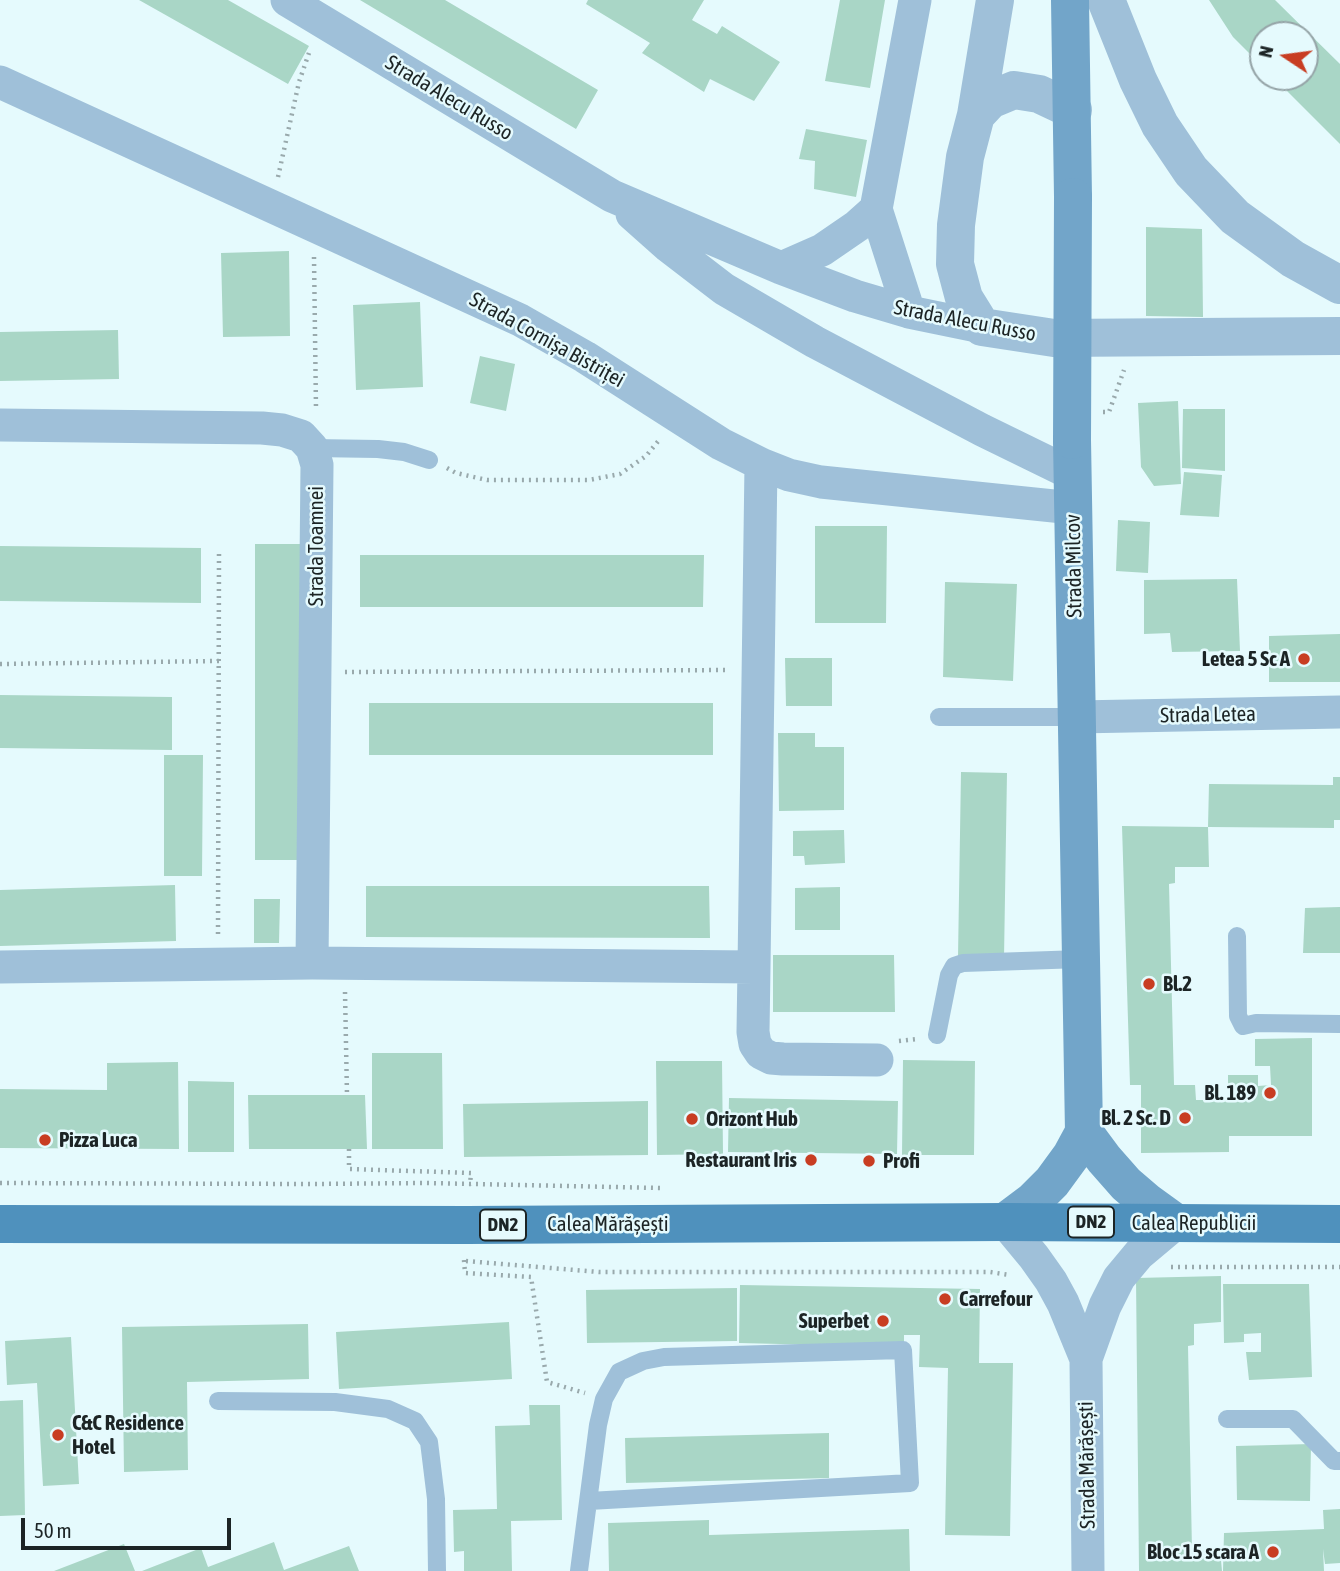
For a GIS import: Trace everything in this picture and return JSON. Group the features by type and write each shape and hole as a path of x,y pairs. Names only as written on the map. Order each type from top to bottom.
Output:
{"main road":[{"name":"Strada Milcov","path":"1070,0 1073,110 1072,474 1084,1132"},
{"path":"1006,1222 1052,1182 1084,1132 1126,1184 1176,1223"},
{"name":"Calea Republicii","path":"1006,1222 1340,1224"},
{"name":"Calea Mărășești","path":"0,1224 466,1243 1006,1222"}],"street":[{"path":"909,313 876,209 915,0"},
{"path":"982,327 964,298 955,264 956,225 965,157 995,0"},
{"path":"1106,0 1138,80 1160,125 1191,172 1235,217 1293,259 1340,285"},
{"name":"Strada Alecu Russo","path":"290,1 612,196 781,268 855,296 909,313 1054,338 1340,336"},
{"name":"Strada Cornișa Bistriței","path":"0,82 520,320 585,357 721,444 789,475 821,482 1072,474"},
{"path":"975,115 990,100 1014,90 1039,94 1073,110"},
{"name":"Strada Alecu Russo","path":"612,196 668,246 724,289 815,342 1072,474"},
{"path":"781,268 822,250 876,209"},
{"path":"0,425 262,428 282,430 306,442"},
{"name":"Strada Toamnei","path":"306,442 317,465 316,672 328,963"},
{"path":"761,464 753,1032 755,1044 761,1053 771,1058 877,1060"},
{"name":"Strada Letea","path":"1077,717 1340,712"},
{"path":"0,967 328,963 754,967"},
{"name":"Strada Mărășești","path":"1006,1222 1051,1281 1086,1359"},
{"name":"Strada Mărășești","path":"1088,1571 1086,1359 1105,1306 1119,1278 1139,1254 1176,1223"}],"lane":[{"path":"306,442 404,452 429,460"},
{"path":"939,717 1077,717"},
{"path":"1237,936 1238,1016 1243,1026 1256,1023 1340,1024"},
{"path":"937,1035 949,975 954,966 963,963 1081,959"},
{"path":"579,1571 598,1425 604,1399 619,1372 664,1357 903,1350 910,1483 589,1502"},
{"path":"218,1401 335,1402 388,1409 415,1420 429,1442 436,1499 438,1571"},
{"path":"1227,1419 1293,1419 1334,1461 1340,1461"}],"path":[{"path":"277,181 299,82"},
{"path":"306,442 316,417 314,226"},
{"path":"1109,412 1124,369"},
{"path":"429,460 456,473 487,480 589,480 620,474 646,456 678,416"},
{"path":"218,964 219,554"},
{"path":"0,664 219,661"},
{"path":"316,672 758,669"},
{"path":"328,963 347,1095"},
{"path":"349,1149 349,1169 471,1173 465,1273 531,1277 547,1382 604,1399"},
{"path":"0,1183 464,1183"},
{"path":"466,1243 599,1272 990,1272"}],"building":[{"path":"139,0 228,0 309,46 288,84"},
{"path":"360,0 445,0 598,90 576,129"},
{"path":"588,0 704,0 692,20 717,34 722,26 780,62 754,101 710,79 704,92 642,53 650,43 586,4"},
{"path":"840,0 885,0 870,88 825,81"},
{"path":"1209,0 1275,0 1296,21 1249,21 1249,53 1233,37"},
{"path":"1319,43 1340,64 1340,144 1287,91 1319,91"},
{"path":"806,129 867,140 856,197 814,189 815,161 799,159"},
{"path":"1146,227 1202,229 1203,317 1146,316"},
{"path":"289,251 290,336 223,337 221,253"},
{"path":"420,302 423,387 356,390 353,305"},
{"path":"118,330 119,379 0,381 0,332"},
{"path":"480,356 515,364 506,411 470,403"},
{"path":"1178,401 1181,484 1154,486 1141,467 1138,403"},
{"path":"1183,409 1225,409 1225,471 1182,468"},
{"path":"1184,472 1222,475 1219,517 1180,515"},
{"path":"1118,520 1150,522 1148,573 1116,571"},
{"path":"815,526 887,526 886,623 815,623"},
{"path":"255,544 302,544 302,860 255,860"},
{"path":"0,546 201,548 201,603 0,601"},
{"path":"360,555 704,555 703,607 360,607"},
{"path":"1237,579 1240,651 1172,652 1170,633 1144,634 1144,580"},
{"path":"945,582 1017,584 1013,681 943,677"},
{"name":"Letea 5 Sc A","path":"1340,634 1340,682 1269,682 1269,636"},
{"path":"785,658 832,658 832,706 786,706"},
{"path":"0,695 172,697 172,750 0,748"},
{"path":"369,703 713,703 713,755 369,755"},
{"path":"778,733 815,733 815,747 844,747 844,810 779,811"},
{"path":"164,755 203,755 202,876 164,876"},
{"path":"961,772 1007,773 1004,958 958,957"},
{"path":"1333,777 1340,777 1340,820 1334,820 1334,828 1208,827 1209,784 1333,785"},
{"path":"1122,826 1208,827 1209,867 1175,867 1175,883 1169,884 1174,1085 1195,1085 1196,1100 1228,1100 1228,1075 1258,1075 1258,1086 1271,1085 1270,1066 1255,1066 1255,1039 1312,1038 1312,1136 1229,1136 1229,1152 1141,1153 1141,1085 1130,1085"},
{"path":"844,830 845,863 805,865 804,856 793,856 793,831"},
{"path":"175,885 176,941 0,946 0,890"},
{"path":"366,886 709,886 710,938 366,937"},
{"path":"840,887 840,930 795,930 795,888"},
{"path":"254,899 280,899 279,943 254,943"},
{"path":"1340,907 1340,953 1303,953 1305,908"},
{"path":"773,955 894,955 895,1012 773,1012"},
{"path":"372,1053 442,1053 443,1149 372,1149"},
{"path":"903,1060 975,1061 974,1155 902,1155"},
{"path":"656,1061 722,1061 723,1154 657,1155"},
{"path":"178,1062 179,1149 0,1148 0,1089 107,1090 107,1063"},
{"path":"188,1081 234,1082 234,1152 188,1152"},
{"path":"248,1095 365,1095 367,1149 249,1149"},
{"path":"729,1098 898,1101 897,1154 728,1152"},
{"path":"648,1101 648,1155 464,1157 463,1104"},
{"path":"1221,1276 1221,1322 1194,1324 1194,1345 1188,1346 1192,1551 1220,1550 1222,1571 1139,1571 1136,1278"},
{"path":"1223,1284 1309,1284 1312,1377 1249,1380 1246,1352 1261,1352 1261,1333 1244,1334 1244,1342 1224,1343"},
{"path":"740,1285 980,1289 979,1363 1013,1363 1010,1536 945,1535 948,1368 919,1367 920,1335 904,1335 904,1347 739,1343"},
{"path":"737,1288 737,1341 587,1343 586,1290"},
{"path":"509,1322 512,1379 339,1389 336,1332"},
{"path":"308,1324 309,1379 187,1382 188,1470 124,1472 122,1327"},
{"name":"C&C Residence Hotel","path":"71,1337 79,1484 43,1486 37,1383 7,1385 5,1341"},
{"path":"23,1400 25,1515 0,1516 0,1401"},
{"path":"529,1405 560,1405 562,1520 511,1521 512,1571 464,1571 464,1551 454,1552 453,1510 497,1509 495,1426 530,1425"},
{"path":"829,1433 829,1478 626,1483 625,1438"},
{"path":"1311,1444 1310,1501 1237,1500 1236,1446"},
{"name":"Bloc 15 scara A","path":"1340,1509 1340,1563 1325,1564 1323,1549 1324,1571 1223,1571 1224,1533 1324,1529 1323,1510"},
{"path":"709,1520 709,1535 909,1529 910,1571 609,1571 608,1523"},
{"path":"274,1542 284,1570 349,1546 359,1571 142,1571 201,1548 208,1567"},
{"path":"124,1544 135,1571 54,1571"}],"place":[{"name":"Letea 5 Sc A","path":"1304,659"},
{"name":"Bl.2","path":"1149,984"},
{"name":"Bl. 189","path":"1270,1093"},
{"name":"Bl. 2 Sc. D","path":"1185,1118"},
{"name":"Orizont Hub","path":"692,1119"},
{"name":"Pizza Luca","path":"45,1140"},
{"name":"Restaurant Iris","path":"811,1160"},
{"name":"Profi","path":"869,1161"},
{"name":"Carrefour","path":"945,1299"},
{"name":"Superbet","path":"883,1321"},
{"name":"C&C Residence Hotel","path":"58,1435"},
{"name":"Bloc 15 scara A","path":"1273,1552"}]}
